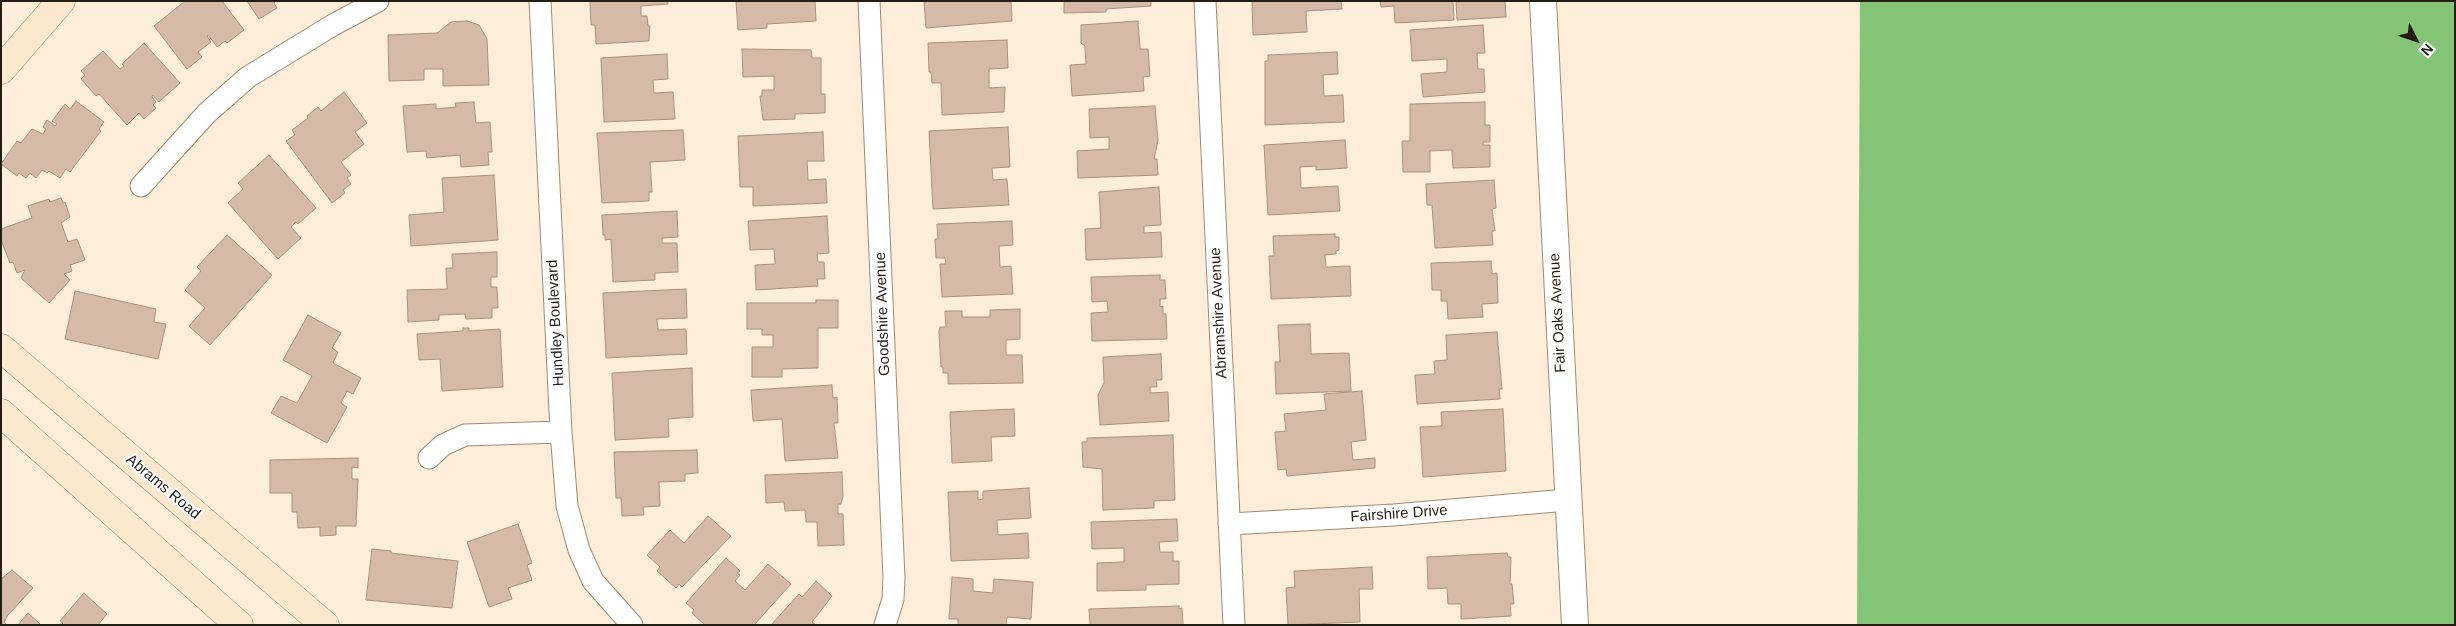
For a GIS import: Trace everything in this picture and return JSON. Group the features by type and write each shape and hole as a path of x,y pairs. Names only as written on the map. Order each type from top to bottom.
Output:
{"main road":[{"path":"1,70 60,1"},
{"name":"Abrams Road","path":"1,348 325,625"},
{"path":"1,413 239,625"}],"street":[{"path":"141,186 207,113 248,77 333,24 378,1"},
{"name":"Hundley Boulevard","path":"540,1 561,432 568,506 579,550 593,581 632,625"},
{"name":"Goodshire Avenue","path":"869,1 894,578 893,599 886,625"},
{"name":"Abramshire Avenue","path":"1205,1 1234,625"},
{"name":"Fair Oaks Avenue","path":"1543,1 1567,500 1575,625"},
{"path":"429,458 444,445 465,435 561,432"},
{"name":"Fairshire Drive","path":"1229,524 1394,515 1567,500"}],"green space":[{"path":"1860,1 2455,1 2455,625 1857,625"}],"building":[{"path":"185,1 222,1 244,30 227,43 225,41 217,47 208,35 211,42 198,52 202,57 187,69 154,26"},
{"path":"247,1 276,1 274,3 277,8 259,19"},
{"path":"590,1 668,1 668,4 641,6 641,16 647,16 648,26 650,26 649,41 596,44 595,25 591,25"},
{"path":"736,1 815,1 816,21 767,24 767,28 738,30"},
{"path":"924,1 1011,1 1012,21 926,28"},
{"path":"1064,1 1151,1 1151,6 1106,9 1106,12 1064,13"},
{"path":"1252,1 1341,1 1342,9 1306,11 1307,32 1253,35"},
{"path":"1380,1 1453,1 1454,20 1395,23 1394,6 1381,7"},
{"path":"1456,1 1505,1 1506,17 1457,20"},
{"path":"467,21 479,25 487,39 489,85 443,86 443,69 424,69 424,80 389,81 388,35 437,33 451,22"},
{"path":"1138,21 1140,49 1148,49 1150,76 1143,77 1144,91 1072,96 1070,65 1086,64 1085,46 1081,43 1081,25"},
{"path":"1483,25 1485,53 1477,53 1478,69 1484,69 1485,92 1423,97 1421,74 1447,72 1447,59 1412,61 1410,30"},
{"path":"1007,40 1008,68 989,69 989,88 1005,87 1004,112 942,115 941,83 932,83 931,72 929,72 928,43"},
{"path":"144,43 180,83 159,102 153,95 152,97 156,102 153,105 156,108 144,119 139,113 127,125 99,94 96,96 81,79 85,75 81,71 103,51 120,69 124,66 122,64"},
{"path":"742,49 811,50 812,58 821,58 821,94 825,94 825,113 795,114 795,119 763,120 760,96 762,96 762,90 774,90 774,76 743,77"},
{"path":"1337,52 1338,74 1323,75 1324,96 1343,95 1344,122 1265,125 1265,61 1268,61 1268,55"},
{"path":"667,54 668,79 653,80 654,93 673,92 675,119 604,122 601,58"},
{"path":"344,92 367,123 355,132 364,144 341,162 351,175 347,178 351,184 343,190 345,193 332,203 286,141 295,135 292,130 308,118 307,116 318,107 321,111"},
{"path":"76,101 104,122 99,129 101,131 70,172 66,169 60,178 49,171 47,173 42,170 36,178 30,173 26,178 19,173 17,176 1,164 17,141 21,143 32,129 43,134 46,129 43,127 47,120 55,126 57,124 52,121 65,104 70,109"},
{"path":"474,102 476,123 490,122 492,152 488,152 489,165 461,167 460,155 427,158 426,151 407,152 403,106 436,104 436,109 456,107 455,103"},
{"path":"1485,102 1485,125 1490,125 1490,142 1483,142 1483,145 1490,145 1490,167 1453,168 1452,150 1430,151 1430,172 1403,172 1402,141 1410,141 1410,104"},
{"path":"1155,106 1158,140 1154,159 1157,159 1158,175 1078,178 1077,151 1109,149 1109,137 1090,138 1089,109"},
{"path":"1008,127 1010,167 992,168 993,180 1007,179 1009,205 933,209 929,131"},
{"path":"683,130 685,160 650,162 652,192 649,192 649,201 602,203 597,133"},
{"path":"823,132 824,161 807,161 808,180 826,179 827,203 753,206 753,187 740,187 738,136"},
{"path":"1345,140 1347,168 1316,170 1316,166 1300,167 1301,188 1338,186 1340,211 1268,215 1264,145"},
{"path":"269,155 316,208 298,224 296,222 291,227 301,238 278,259 228,203 243,189 238,183"},
{"path":"494,175 498,240 411,246 409,215 444,212 442,178"},
{"path":"1494,180 1496,208 1492,209 1495,231 1492,231 1493,245 1435,248 1432,205 1427,205 1426,184"},
{"path":"1159,187 1161,225 1144,226 1144,233 1161,232 1162,257 1086,260 1085,229 1101,228 1099,192"},
{"path":"61,198 63,203 65,202 70,217 61,223 68,242 77,239 85,260 70,265 72,271 64,274 70,280 49,303 21,278 25,270 17,273 13,262 10,263 1,240 1,229 32,218 28,206 49,199 50,202"},
{"path":"677,211 678,237 662,238 662,243 677,243 678,272 655,273 655,280 613,282 611,239 605,240 605,235 603,235 602,215"},
{"path":"827,216 829,253 817,254 818,262 824,262 825,279 817,279 818,286 756,290 755,265 775,264 774,249 750,250 748,221"},
{"path":"1012,221 1013,245 999,246 1000,267 1011,266 1013,294 942,297 940,264 946,264 945,258 936,258 935,239 938,239 937,224"},
{"path":"1335,234 1335,237 1339,237 1339,250 1336,251 1336,254 1325,255 1326,267 1350,266 1351,296 1271,299 1269,256 1274,256 1273,236"},
{"path":"227,235 272,275 210,345 189,326 205,308 185,290 201,271 197,267"},
{"path":"497,252 497,277 491,277 491,287 497,287 498,308 492,308 492,318 466,319 465,314 439,315 439,320 408,322 407,290 447,289 446,268 453,268 452,254"},
{"path":"1491,261 1492,274 1497,273 1498,303 1482,304 1483,317 1448,319 1447,301 1441,301 1441,290 1432,290 1431,263"},
{"path":"1160,275 1160,280 1165,280 1166,299 1160,299 1160,307 1163,306 1163,314 1166,314 1167,339 1092,341 1091,313 1108,312 1107,301 1092,302 1091,277"},
{"path":"686,289 687,318 657,319 658,330 686,329 687,354 606,358 603,293"},
{"path":"75,291 156,309 154,322 166,324 158,359 65,339"},
{"path":"816,300 838,300 838,328 818,328 818,368 782,369 782,377 752,377 752,347 773,347 773,335 762,335 762,329 747,329 747,303 816,303"},
{"path":"1020,309 1020,339 1006,340 1006,355 1022,355 1023,383 948,384 948,373 943,373 943,367 941,367 939,332 940,327 946,327 945,311 962,311 962,317 990,317 990,310"},
{"path":"308,315 341,333 332,348 338,352 333,363 361,378 353,394 347,391 341,403 347,407 327,443 271,413 281,396 297,403 312,376 283,360"},
{"path":"1310,324 1311,354 1349,353 1351,391 1276,394 1275,362 1280,362 1278,325"},
{"path":"463,328 469,328 469,331 500,329 503,387 442,391 440,359 419,360 417,334 463,331"},
{"path":"1497,332 1502,389 1499,389 1500,399 1417,404 1415,375 1435,374 1434,361 1447,360 1446,335"},
{"path":"1161,354 1162,380 1156,380 1157,387 1150,387 1150,393 1168,392 1169,421 1100,425 1098,395 1104,383 1103,357"},
{"path":"692,368 693,417 668,419 669,437 615,440 612,373"},
{"path":"832,385 833,398 837,397 838,423 834,423 838,458 785,461 782,419 753,421 751,390"},
{"path":"1362,391 1366,440 1351,442 1353,460 1375,458 1375,468 1287,476 1286,469 1278,470 1275,432 1286,431 1284,414 1326,410 1324,394"},
{"path":"1014,409 1015,436 991,437 992,461 952,463 950,412"},
{"path":"1503,409 1506,471 1423,477 1420,427 1442,426 1441,412"},
{"path":"1173,435 1175,500 1154,501 1154,508 1103,510 1102,469 1083,467 1082,442 1087,442 1087,438"},
{"path":"697,450 698,473 685,474 685,481 659,482 660,506 643,507 644,515 622,516 621,498 616,498 614,452"},
{"path":"358,458 358,468 352,467 352,479 358,479 356,526 336,526 336,535 320,536 320,527 298,528 297,512 292,512 292,493 270,493 270,460"},
{"path":"842,472 843,496 841,504 838,504 838,514 843,514 844,545 818,546 817,522 806,522 805,510 785,511 784,502 766,503 765,475"},
{"path":"1029,488 1031,518 997,520 998,535 1028,533 1029,558 951,561 948,492 978,491 978,500 983,499 983,491"},
{"path":"708,516 731,536 682,587 679,584 676,588 657,571 660,567 647,555 670,530 684,543"},
{"path":"1177,519 1178,541 1159,542 1160,552 1173,552 1173,561 1179,561 1179,584 1146,585 1146,590 1097,591 1097,563 1124,562 1124,548 1092,549 1091,522"},
{"path":"518,524 532,563 527,565 532,580 508,588 512,599 489,607 467,542"},
{"path":"372,549 458,561 452,608 366,600"},
{"path":"1507,553 1508,557 1511,557 1510,584 1512,584 1514,604 1510,604 1511,616 1461,619 1461,604 1448,604 1447,588 1428,589 1427,557"},
{"path":"726,558 740,571 737,573 740,575 735,581 745,590 768,564 791,584 754,625 705,625 692,613 694,610 686,603"},
{"path":"1372,567 1373,589 1359,589 1360,622 1288,625 1286,588 1295,587 1294,571"},
{"path":"12,570 33,588 8,615 4,622 7,625 1,625 1,579"},
{"path":"952,577 973,579 973,591 993,593 994,579 1033,582 1031,619 1007,617 1006,625 958,625 958,619 949,619"},
{"path":"816,581 832,596 812,622 816,625 771,625 799,594 802,597"},
{"path":"84,593 107,614 98,625 61,625 63,623 60,621"},
{"path":"1179,606 1179,609 1182,608 1183,625 1090,625 1089,609"},
{"path":"28,613 41,625 18,625"}]}
